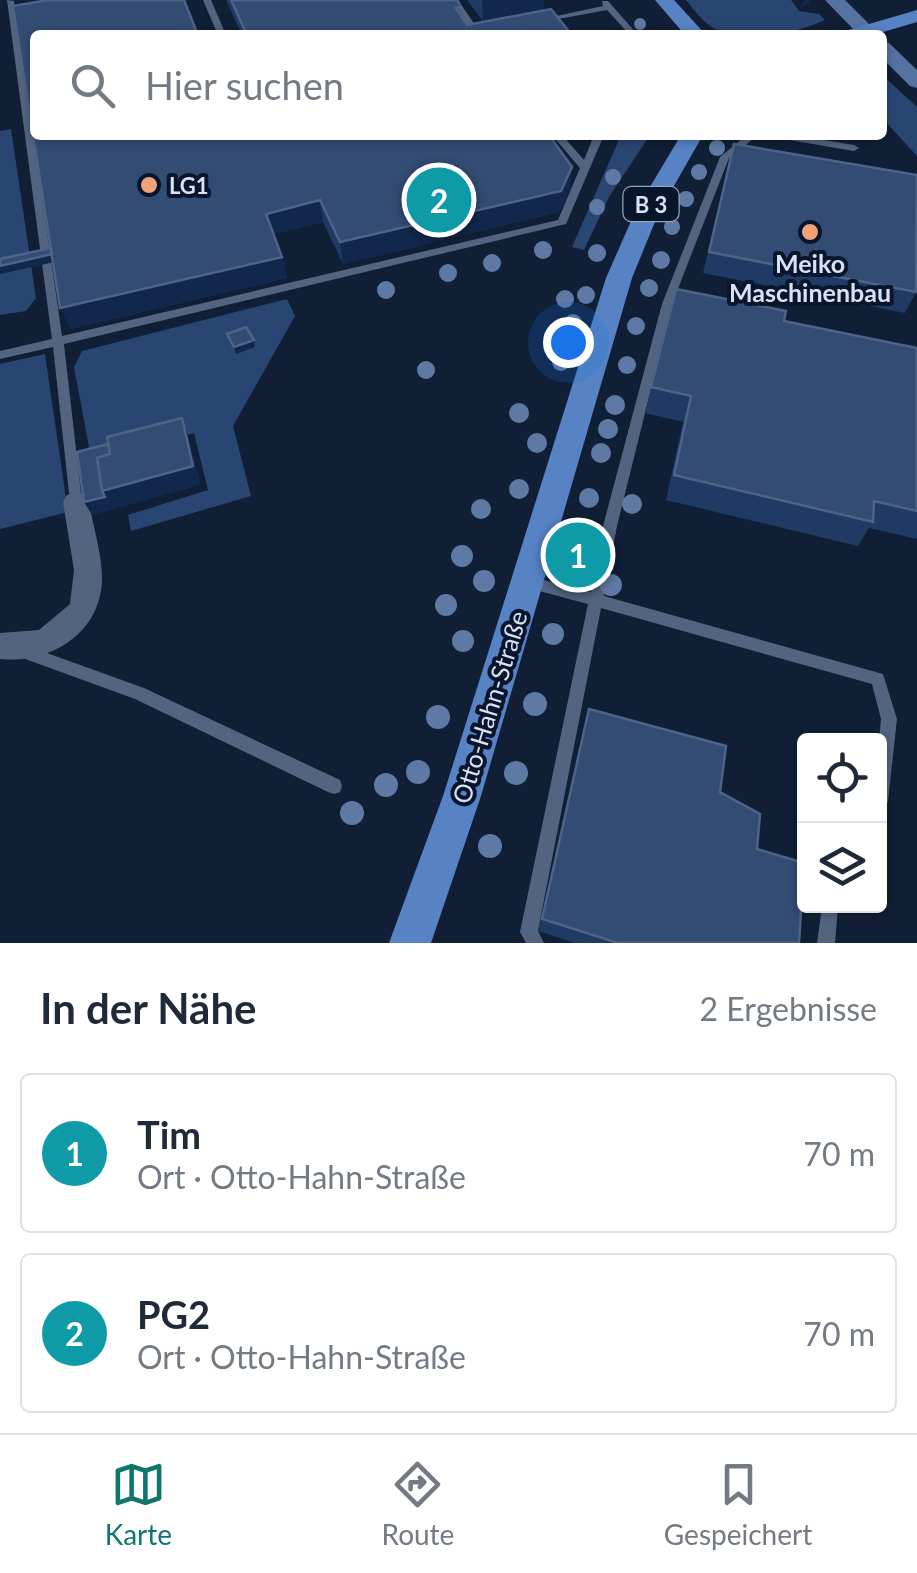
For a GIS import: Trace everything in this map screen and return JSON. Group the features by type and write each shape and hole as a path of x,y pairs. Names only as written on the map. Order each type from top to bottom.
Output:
{"main road":[{"path":"664,0 691,30"},
{"path":"835,1 865,30"},
{"path":"869,30 917,16"},
{"path":"887,52 917,82"},
{"name":"Otto-Hahn-Straße","path":"410,943 462,796 619,278 647,212 689,140"}],"street":[{"path":"10,648 40,646 60,633 85,602 89,582 76,502"}],"lane":[{"path":"0,2 13,0 30,138"},
{"path":"206,0 220,30"},
{"path":"454,0 474,30"},
{"path":"533,22 606,4 629,30"},
{"path":"489,30 495,28"},
{"path":"30,140 76,502"},
{"path":"561,140 585,167"},
{"path":"0,354 562,222 597,140"},
{"path":"536,943 529,932 610,526 667,304 725,157 747,140"},
{"path":"807,140 854,148"},
{"path":"527,581 878,680 888,719 887,733"},
{"path":"10,648 140,693 334,786"},
{"path":"826,943 829,913"}],"shaded area":[{"path":"686,0 791,0 799,11 819,14 825,20 796,30 719,30 699,16"},
{"path":"887,80 917,107 917,156 887,123"},
{"path":"11,129 36,298 26,311 0,315 0,131"},
{"path":"619,140 647,140 609,197 584,250 572,247"},
{"path":"287,299 295,316 233,426 251,496 131,531 128,515 208,490 194,433 91,458 74,367 82,351"},
{"path":"45,354 68,512 0,529 0,364"}],"building":[{"path":"48,0 184,0 196,30 30,30 30,115 13,6"},
{"path":"231,0 457,0 461,7 456,8 467,25 551,9 568,30 245,30"},
{"path":"34,140 553,140 572,167 561,191 340,242 320,200 266,214 282,257 60,308"},
{"name":"Meiko Maschinenbau","path":"734,144 917,175 916,292 709,252"},
{"path":"51,248 52,254 0,266 0,259"},
{"path":"676,289 786,311 784,321 917,348 917,511 874,501 873,522 674,475 691,396 651,387"},
{"path":"246,327 254,340 234,347 227,334"},
{"path":"182,418 193,466 102,491 97,458 110,454 107,437"},
{"path":"108,444 110,454 97,458 105,497 84,502 77,452"},
{"path":"589,709 726,746 720,792 760,814 757,849 797,861 799,943 618,943 542,919"}],"place":[{"name":"LG1","path":"149,185"},
{"name":"PG2","path":"439,200"},
{"name":"Meiko Maschinenbau","path":"810,232"},
{"name":"Tim","path":"578,555"}]}
